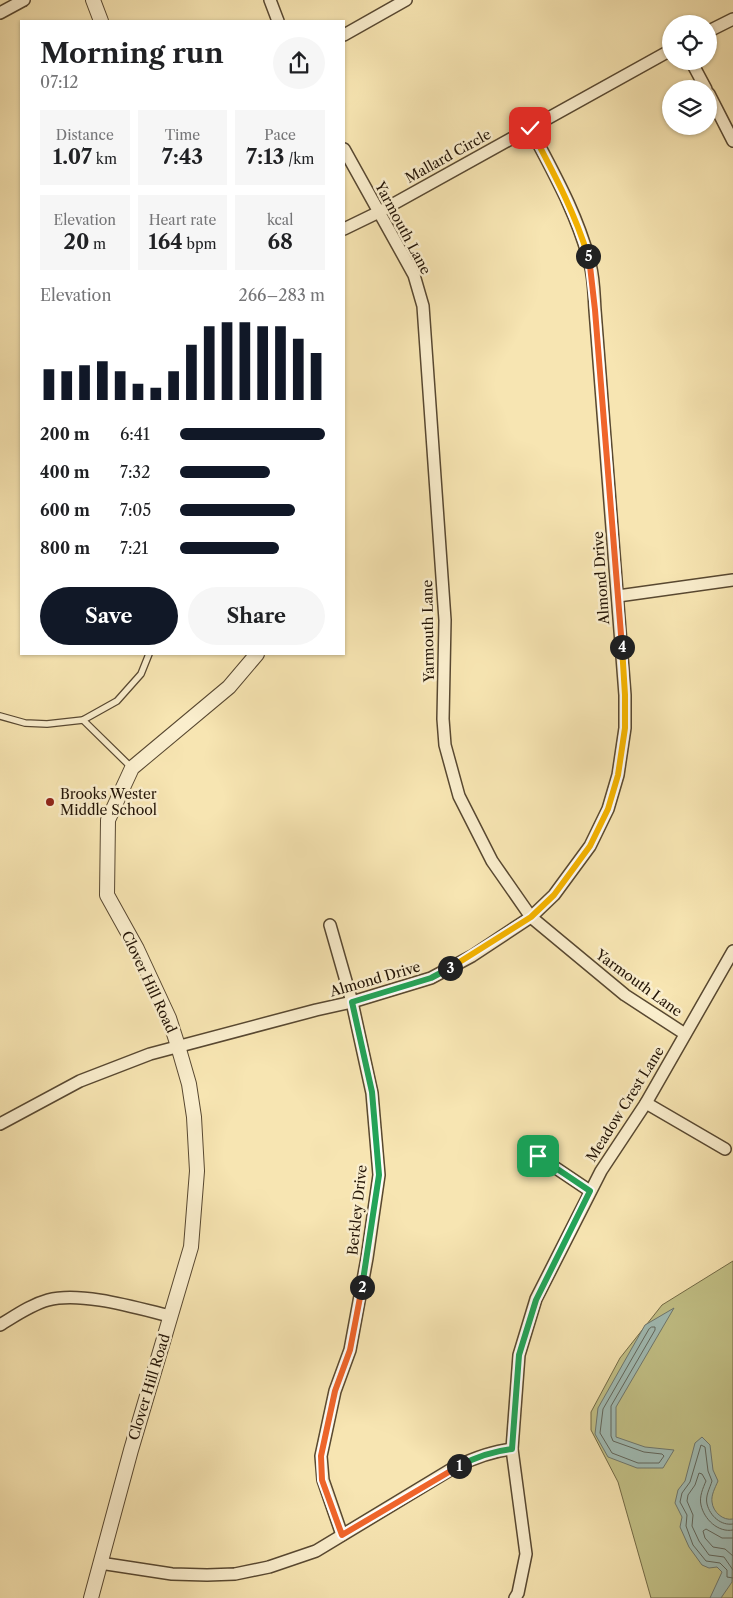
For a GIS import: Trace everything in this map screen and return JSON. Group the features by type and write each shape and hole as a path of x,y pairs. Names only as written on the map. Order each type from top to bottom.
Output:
{"street":[{"path":"0,13 24,0"},
{"path":"93,0 101,20"},
{"path":"270,0 278,20"},
{"path":"345,34 406,0"},
{"path":"717,26 733,18"},
{"name":"Mallard Circle","path":"345,229 379,212 662,55"},
{"path":"717,110 733,141"},
{"name":"Almond Drive","path":"0,1124 80,1081 150,1054 352,1002 431,978 472,956 531,917 554,895 590,846 608,809 618,775 625,728 625,695 618,596 595,310 590,266 580,233 566,196 530,128"},
{"name":"Yarmouth Lane","path":"345,152 414,275 423,306 445,620 442,719 445,745 460,796 476,833 492,861 531,917 625,995 685,1034"},
{"path":"618,596 733,580"},
{"name":"Clover Hill Road","path":"91,1598 131,1450 191,1247 197,1171 194,1117 189,1084 169,1018 137,949 107,895 108,820 132,768 229,687 256,655"},
{"name":"Berkley Drive","path":"330,925 352,1002 372,1092 379,1175 368,1258 350,1350 335,1391 321,1456 322,1480 342,1535"},
{"name":"Meadow Crest Lane","path":"515,1598 518,1593 526,1554 512,1449 519,1355 536,1300 600,1171 646,1103 733,952"},
{"path":"646,1103 725,1148"},
{"path":"538,1156 590,1191"},
{"path":"0,1325 31,1306 50,1300 67,1298 102,1300 170,1316"},
{"path":"100,1563 172,1574 236,1574 269,1567 316,1551 456,1467 500,1450 512,1449"}],"lane":[{"path":"0,716 25,723 47,724 83,720 117,701 141,674 149,655"},
{"path":"83,720 132,768"}],"shaded area":[{"path":"733,1261 733,1598 651,1598 618,1482 591,1430 591,1412 620,1358 662,1305"}],"water":[{"path":"674,1308 616,1407 616,1437 645,1447 674,1450 663,1468 637,1468 608,1457 595,1434 598,1408 645,1325"},
{"path":"702,1437 710,1445 713,1470 718,1481 712,1497 713,1506 722,1517 733,1519 732,1582 721,1598 710,1598 722,1572 717,1567 709,1568 702,1565 689,1547 680,1527 682,1517 675,1503 678,1490 685,1481 695,1443"}],"place":[{"name":"Brooks Wester Middle School","path":"50,802"}],"route":[{"path":"530,128 566,196 590,266 622,646 625,728 618,775 608,809 590,846 554,895 531,917 472,956 431,978 352,1002 372,1092 379,1175 368,1258 350,1350 335,1391 321,1456 322,1480 342,1535 456,1467 500,1450 512,1449 519,1355 536,1300 590,1191 538,1156"}]}
